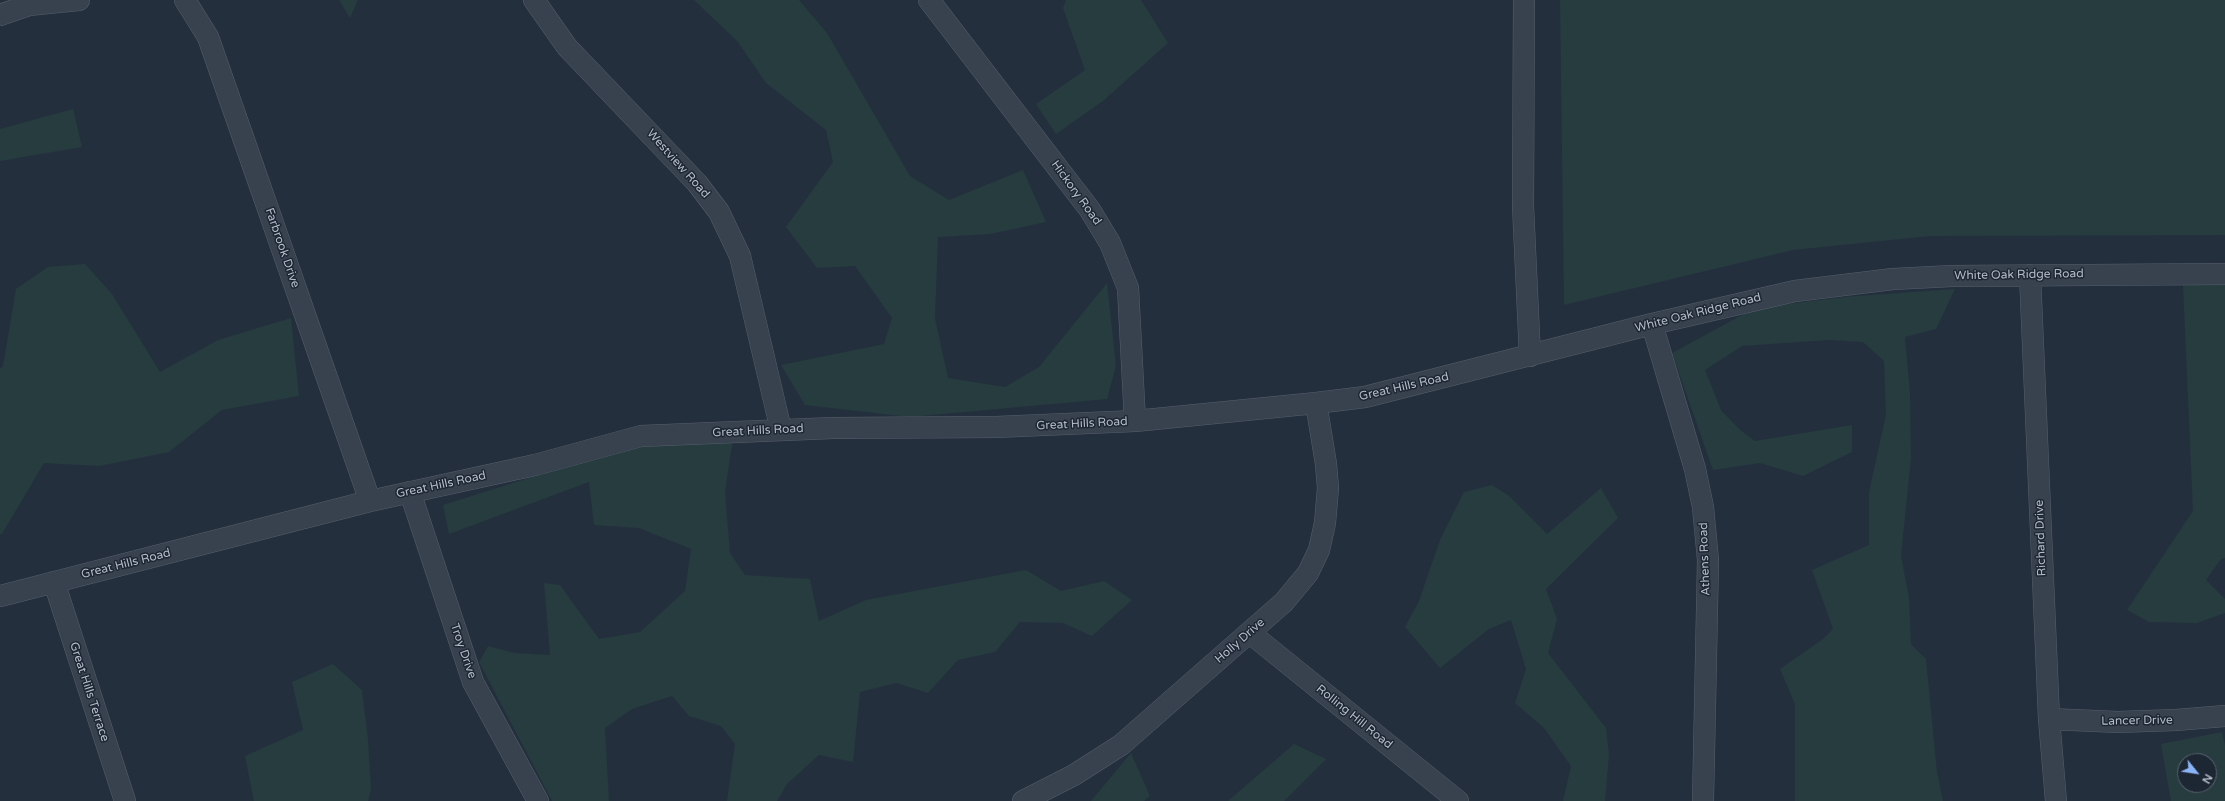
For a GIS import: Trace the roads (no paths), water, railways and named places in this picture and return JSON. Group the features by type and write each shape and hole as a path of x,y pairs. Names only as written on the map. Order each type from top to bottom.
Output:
{"street":[{"path":"0,15 28,5 79,0"},
{"name":"Farbrook Drive","path":"185,0 208,37 370,501"},
{"name":"Westview Road","path":"534,0 567,47 697,182 719,212 740,256 781,430"},
{"name":"Hickory Road","path":"929,0 1090,210 1110,243 1128,288 1135,421"},
{"path":"1524,0 1522,206 1530,356"},
{"name":"White Oak Ridge Road","path":"1530,356 1759,298 1831,286 1893,279 2030,275 2225,274"},
{"name":"Richard Drive","path":"2030,275 2049,719 2056,801"},
{"name":"Athens Road","path":"1652,324 1695,469 1703,507 1708,560 1704,801"},
{"name":"Great Hills Road","path":"0,596 370,501 535,465 641,436 833,428 996,427 1135,421 1365,397 1530,356"},
{"name":"Holly Drive","path":"1023,801 1074,775 1121,745 1284,602 1308,573 1319,550 1325,523 1328,488 1326,464 1316,403"},
{"name":"Troy Drive","path":"410,492 473,682 538,801"},
{"name":"Great Hills Terrace","path":"54,582 125,801"},
{"name":"Rolling Hill Road","path":"1250,633 1454,800"},
{"name":"Lancer Drive","path":"2049,719 2126,722 2225,716"}]}
